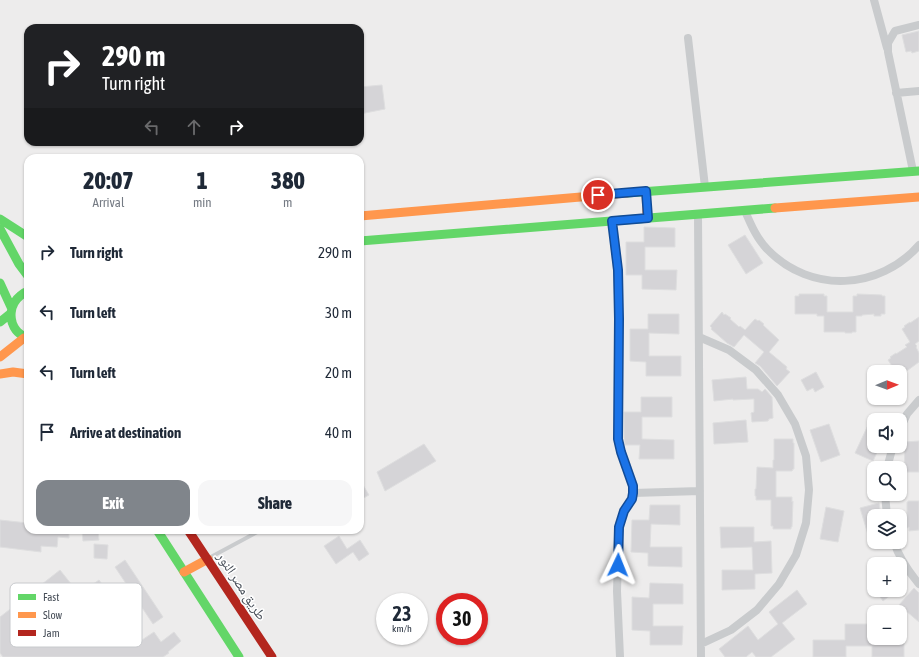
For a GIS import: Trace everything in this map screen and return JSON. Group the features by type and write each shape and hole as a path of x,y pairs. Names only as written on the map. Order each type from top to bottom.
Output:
{"street":[{"path":"364,216 646,191 916,171 874,0"},
{"path":"888,52 888,43 896,31 919,25"},
{"path":"688,38 705,187"},
{"path":"896,93 919,90"},
{"path":"646,191 648,218"},
{"path":"364,241 919,197"},
{"path":"745,211 754,231 768,250 785,264 805,275 827,280 850,281 872,277 893,268 911,254 919,245"},
{"path":"698,214 701,657"},
{"path":"0,219 24,234"},
{"path":"612,221 618,270 618,439 633,486 632,499 624,511 619,527 617,591 620,657"},
{"path":"0,229 24,271"},
{"path":"0,283 11,311"},
{"path":"24,293 15,300 11,311 11,321 14,328 18,334 24,337"},
{"path":"0,322 11,311"},
{"path":"699,337 729,350 756,370 778,395 795,424 806,456 809,490 804,530 796,555 779,584 757,610 731,630 701,644"},
{"path":"0,357 24,339"},
{"path":"0,374 13,372 24,373"},
{"path":"907,414 919,400"},
{"path":"633,493 700,491"},
{"path":"160,534 239,657"},
{"name":"طريق مصر النور","path":"191,534 272,657"},
{"path":"897,549 908,571 919,584"},
{"path":"184,572 208,559"}],"lane":[{"path":"208,559 254,534"}],"building":[{"path":"919,31 919,51 912,53 911,51 906,52 902,35"},
{"path":"382,85 385,109 364,113 364,87"},
{"path":"644,227 675,228 675,247 645,247 645,270 677,270 676,290 642,289 642,275 626,275 626,242 644,242"},
{"path":"745,235 763,263 746,274 728,245"},
{"path":"799,294 824,294 824,296 827,296 827,312 853,312 853,296 857,296 857,294 882,295 885,296 885,314 881,314 881,316 874,316 874,314 856,316 856,332 824,332 824,316 817,316 817,314 795,314 795,296 799,296"},
{"path":"722,312 724,315 725,314 731,318 730,319 739,327 740,326 745,330 755,319 758,321 759,320 779,340 769,352 787,367 786,369 790,372 777,386 760,366 755,363 764,352 744,335 734,347 711,329 712,328 710,326"},
{"path":"648,314 679,314 679,334 649,333 649,356 681,356 681,376 646,376 646,362 630,361 630,329 648,329"},
{"path":"919,317 919,341 915,344 919,353 919,362 907,371 907,365 891,365 888,360 891,358 890,357 907,347 905,345 910,342 902,329"},
{"path":"816,372 824,387 815,392 813,388 807,391 801,380"},
{"path":"746,377 747,389 758,389 762,392 765,389 772,397 773,418 769,419 768,421 752,422 751,413 754,412 754,399 714,401 712,380"},
{"path":"641,397 672,397 672,417 642,417 642,439 674,440 674,459 639,459 640,445 625,445 624,412 641,412"},
{"path":"746,420 748,442 714,444 713,423"},
{"path":"829,424 840,455 821,462 810,430"},
{"path":"867,427 867,453 877,453 873,461 855,453"},
{"path":"774,439 793,439 794,443 794,469 792,471 776,471 776,497 792,497 791,529 773,529 773,526 771,526 771,500 756,500 755,496 757,467 773,468"},
{"path":"919,441 919,472 907,472 907,461 905,461 904,453 907,453 907,442"},
{"path":"424,444 436,461 385,491 377,472"},
{"path":"364,487 369,495 364,498"},
{"path":"919,501 919,530 909,531 909,527 907,528 908,502"},
{"path":"879,503 880,509 867,509 867,531 860,508"},
{"path":"650,505 680,505 680,525 651,524 650,547 682,547 682,567 648,566 648,553 631,552 632,520 649,520"},
{"path":"826,507 844,511 838,542 820,539"},
{"path":"0,520 24,523 24,534 69,534 69,538 58,537 57,547 41,546 41,552 0,547"},
{"path":"720,527 754,527 754,542 771,541 772,573 755,574 755,589 722,590 722,570 753,570 752,547 721,548"},
{"path":"82,534 98,534 99,540 83,541"},
{"path":"339,536 347,549 360,540 369,554 359,561 353,552 336,564 324,546"},
{"path":"94,544 108,545 107,559 94,558"},
{"path":"125,560 140,583 126,583 115,567"},
{"path":"60,570 70,583 43,583"},
{"path":"650,583 683,584 683,604 653,604 653,626 683,626 682,645 650,645 650,631 632,630 632,597 649,598"},
{"path":"142,586 163,617 153,624 142,608"},
{"path":"914,588 919,593 919,622 907,612 907,605 899,605"},
{"path":"797,590 807,604 782,623 795,639 771,657 756,657 752,652 746,657 725,657 719,649 748,626 758,640 778,624 769,612"},
{"path":"880,597 888,597 883,601"},
{"path":"10,609 10,647 142,647 142,640 154,632 161,642 174,632 181,641 163,657 3,657 0,653 0,617"},
{"path":"845,624 867,624 867,645 904,645 904,657 872,657 872,646 846,646 846,657 813,657 813,640 845,640"}],"traffic: fast":[{"path":"627,193 919,171"},
{"path":"364,241 775,208"},
{"path":"0,219 24,234"},
{"path":"0,229 24,271"},
{"path":"0,283 11,307"},
{"path":"24,293 14,303 11,312 13,326 24,336"},
{"path":"0,322 10,314"},
{"path":"160,534 239,657"}],"traffic: slow":[{"path":"646,191 647,218"},
{"path":"364,216 627,193"},
{"path":"775,208 919,197"},
{"path":"0,357 24,338"},
{"path":"0,374 13,372 24,373"},
{"path":"184,572 208,559"}],"traffic: jam":[{"path":"191,534 272,657"}],"route":[{"path":"598,195 646,191 648,218 612,221 618,270 618,439 625,465 633,486 632,499 624,511 619,527 618,565"}]}
